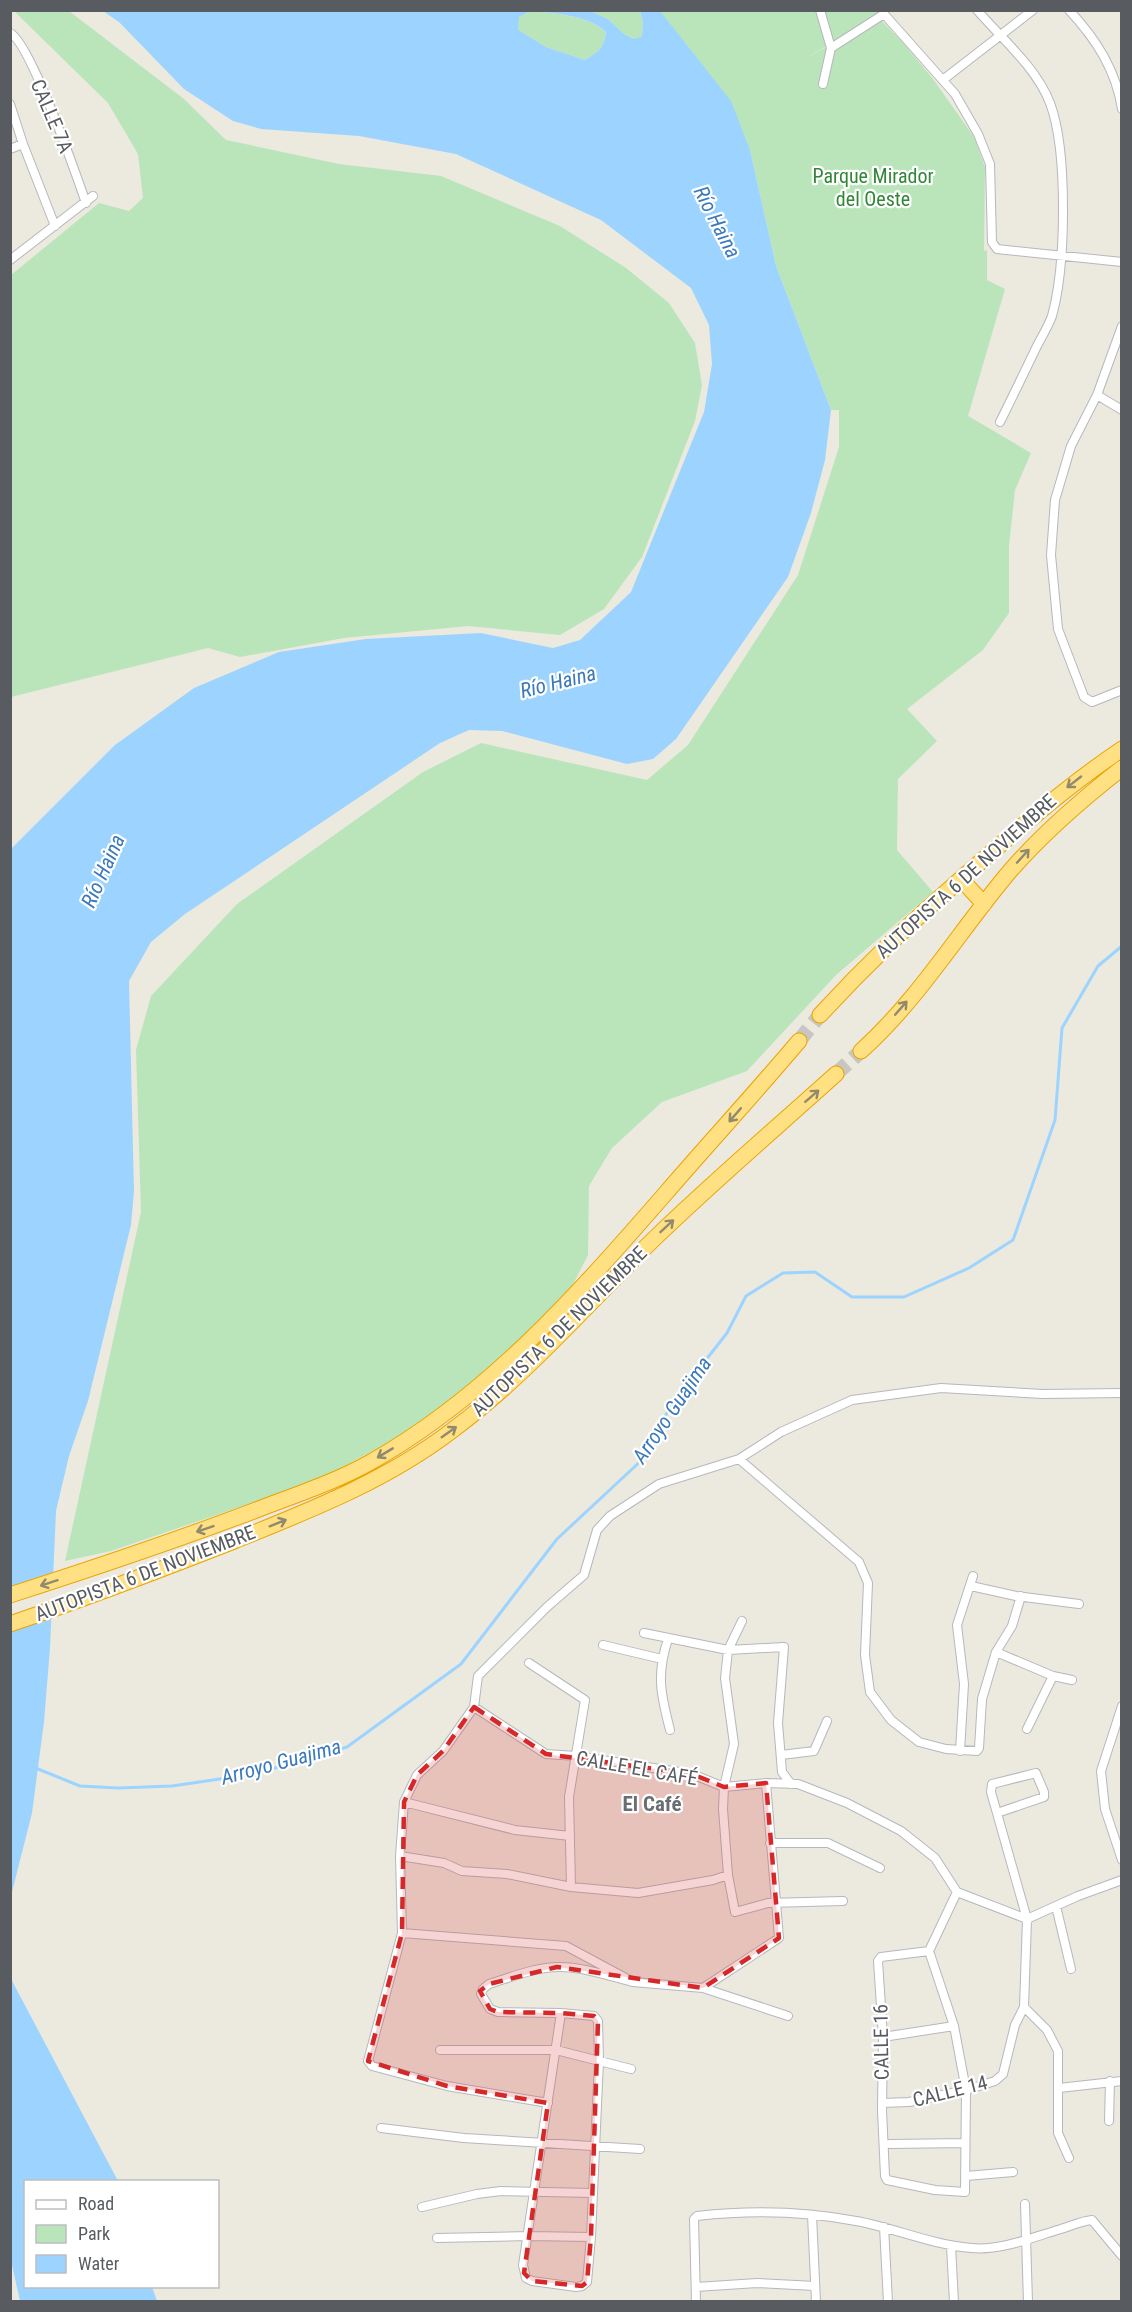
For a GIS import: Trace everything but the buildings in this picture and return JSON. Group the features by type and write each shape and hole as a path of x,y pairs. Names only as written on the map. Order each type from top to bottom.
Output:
{"highway":[{"name":"AUTOPISTA 6 DE NOVIEMBRE","path":"820,1015 857,974 961,879 1074,782 1122,749"},
{"name":"AUTOPISTA 6 DE NOVIEMBRE","path":"861,1051 907,1002 1033,845 1061,817 1122,768"},
{"path":"961,879 984,904"},
{"name":"AUTOPISTA 6 DE NOVIEMBRE","path":"10,1595 214,1526 315,1487 367,1464 415,1435 457,1405 544,1327 603,1266 799,1041"},
{"name":"AUTOPISTA 6 DE NOVIEMBRE","path":"10,1624 106,1592 334,1501 395,1468 454,1430 512,1381 657,1236 733,1165 837,1074"}],"street":[{"path":"820,10 831,48 823,84"},
{"path":"977,10 1037,79 1050,103 1056,126 1063,214 1061,257 1052,316 1000,422"},
{"path":"944,79 1034,10"},
{"path":"1069,10 1100,48 1113,73 1122,109"},
{"path":"831,48 884,14 944,79 978,134 990,164 993,242 997,249 1122,262"},
{"name":"CALLE 7A","path":"10,33 15,35 24,51 59,125 86,203"},
{"path":"10,104 55,226"},
{"path":"10,149 23,144"},
{"path":"11,256 93,196"},
{"path":"1122,326 1118,346 1063,467 1055,500 1051,555 1059,629 1084,697 1092,702 1122,690"},
{"path":"1097,395 1122,411"},
{"path":"548,2103 447,2086 368,2061 402,1933 400,1856 404,1803 417,1775 443,1750 474,1707 478,1676 547,1607 584,1575 597,1530 610,1516 658,1484 739,1459 781,1432 852,1400 941,1388 1043,1394 1122,1393"},
{"path":"739,1459 859,1562 868,1583 865,1655 870,1692 891,1720 919,1742 946,1749 977,1751 982,1699 996,1652 1012,1626 1021,1596"},
{"path":"960,1750 964,1684 957,1625 973,1576"},
{"path":"970,1586 1079,1604"},
{"path":"742,1622 728,1650 725,1678 734,1744 724,1787 728,1875 735,1912 768,1903 843,1901"},
{"path":"644,1633 728,1650 784,1647 778,1723 782,1772 790,1784"},
{"path":"668,1639 662,1659 660,1692 670,1730"},
{"path":"603,1646 662,1659"},
{"path":"996,1652 1053,1676 1072,1680"},
{"path":"529,1663 585,1700 569,1797 571,1887"},
{"path":"1027,1729 1053,1676"},
{"path":"1122,1706 1101,1771 1105,1809 1122,1860"},
{"name":"CALLE EL CAFÉ","path":"474,1707 546,1754 576,1756 692,1774 724,1787 766,1783 798,1785 847,1803 901,1831 935,1858 957,1892"},
{"path":"781,1755 814,1751 827,1721"},
{"name":"CALLE 14","path":"882,2103 909,2102 966,2090 996,2081 1003,2074 1015,2025 1024,2007 1027,1920 991,1792 993,1784 1036,1773 1044,1797 997,1813"},
{"path":"704,1988 779,1938 766,1783"},
{"path":"404,1803 515,1830 570,1836"},
{"path":"770,1843 828,1844 880,1868"},
{"path":"400,1856 444,1863 462,1871 507,1874 571,1887 638,1893 713,1880 728,1875"},
{"path":"1013,2172 966,2176 964,2143 966,2090 954,2026 929,1951 957,1892 1027,1920 1122,1880"},
{"path":"1056,1906 1071,1969"},
{"path":"402,1933 566,1946 633,1982"},
{"name":"CALLE 16","path":"929,1951 881,1957 878,1961 883,2037 882,2103 885,2176 887,2180 935,2190 964,2192 966,2191 966,2176"},
{"path":"561,2013 523,2265 526,2278 576,2287 587,2282 591,2238 599,2061 597,2018 561,2013 498,2012 490,2009 481,1994 483,1989 489,1984 538,1969 577,1968 633,1982 704,1988 788,2016"},
{"path":"1024,2007 1037,2018 1054,2040 1059,2065 1058,2133 1069,2158"},
{"path":"883,2037 954,2026"},
{"path":"440,2050 556,2050 631,2070"},
{"path":"1109,2121 1110,2081"},
{"path":"1059,2088 1122,2081"},
{"path":"381,2128 464,2138 640,2149"},
{"path":"890,2144 964,2143"},
{"path":"422,2207 477,2194 501,2191 593,2193"},
{"path":"1025,2204 1028,2301"},
{"path":"696,2301 694,2219 697,2216 764,2211 812,2215 855,2220 951,2246 982,2249 1027,2239 1092,2220 1122,2256"},
{"path":"812,2215 816,2301"},
{"path":"884,2227 888,2301"},
{"path":"436,2238 528,2236 591,2238"},
{"path":"951,2246 954,2301"},
{"path":"696,2287 757,2283 815,2286"}],"highlighted area":[{"path":"474,1707 546,1754 692,1774 724,1787 766,1783 779,1938 703,1988 557,1967 489,1984 480,1991 490,2009 498,2012 561,2013 594,2016 598,2021 591,2237 587,2282 582,2286 532,2281 524,2273 548,2103 447,2086 368,2061 402,1933 404,1802 417,1775 443,1751"}],"green space":[{"path":"14,11 69,11 184,99 226,140 339,164 441,176 560,226 626,268 669,303 695,343 702,385 695,421 642,557 604,609 560,635 468,626 344,638 240,657 208,648 11,697 11,275 99,203 129,211 143,198 138,154 108,103"},
{"path":"529,11 580,18 606,32 604,42 597,52 585,60 546,47 517,30 519,17"},
{"path":"590,11 640,11 643,22 642,36 634,39 624,34 608,19"},
{"name":"Parque Mirador del Oeste","path":"660,11 881,11 882,14 801,61 879,18 933,79 974,137 985,167 984,251 987,250 987,280 1005,289 968,416 1031,453 1015,490 1009,546 1009,613 983,650 907,709 937,741 898,779 897,850 933,892 836,975 747,1071 662,1102 612,1148 589,1186 588,1255 568,1294 489,1371 412,1430 316,1481 111,1551 65,1561 141,1212 136,1050 151,996 237,904 423,772 481,743 647,780 688,745 798,575 839,447 839,410 831,410 776,266 750,150"}],"water":[{"name":"Río Haina","path":"103,11 530,11 590,11 608,19 624,34 634,39 642,36 643,22 640,11 660,11 731,101 750,150 776,266 831,410 825,460 811,513 788,577 676,739 653,759 627,764 502,731 469,730 440,743 185,914 151,942 129,981 134,1191 131,1225 88,1401 69,1456 56,1511 44,1722 32,1813 11,1896 11,849 115,745 194,688 279,652 366,639 481,633 553,648 580,640 631,592 704,412 712,364 709,325 691,288 601,220 456,154 359,136 261,129 233,121 184,89 119,22","holes":["530,11 580,18 599,26 606,32 602,46 585,60 546,47 518,30 519,17"]},
{"path":"10,1977 117,2180 24,2180 24,2288 152,2288 157,2301 20,2301 10,2256"}],"pier":[{"path":"56,1573 54,1618 11,1631 11,1587"}],"waterway":[{"name":"Arroyo Guajima","path":"38,1769 80,1786 118,1788 172,1786 254,1774 347,1747 461,1664 557,1539 644,1458 672,1403 727,1333 746,1296 783,1273 815,1272 852,1297 904,1297 969,1268 1013,1240 1055,1120 1062,1028 1098,966 1122,946"}],"tunnel":[{"path":"799,1041 820,1015"},
{"path":"836,1074 861,1051"}],"district":[{"name":"El Café","path":"652,1804"}]}
